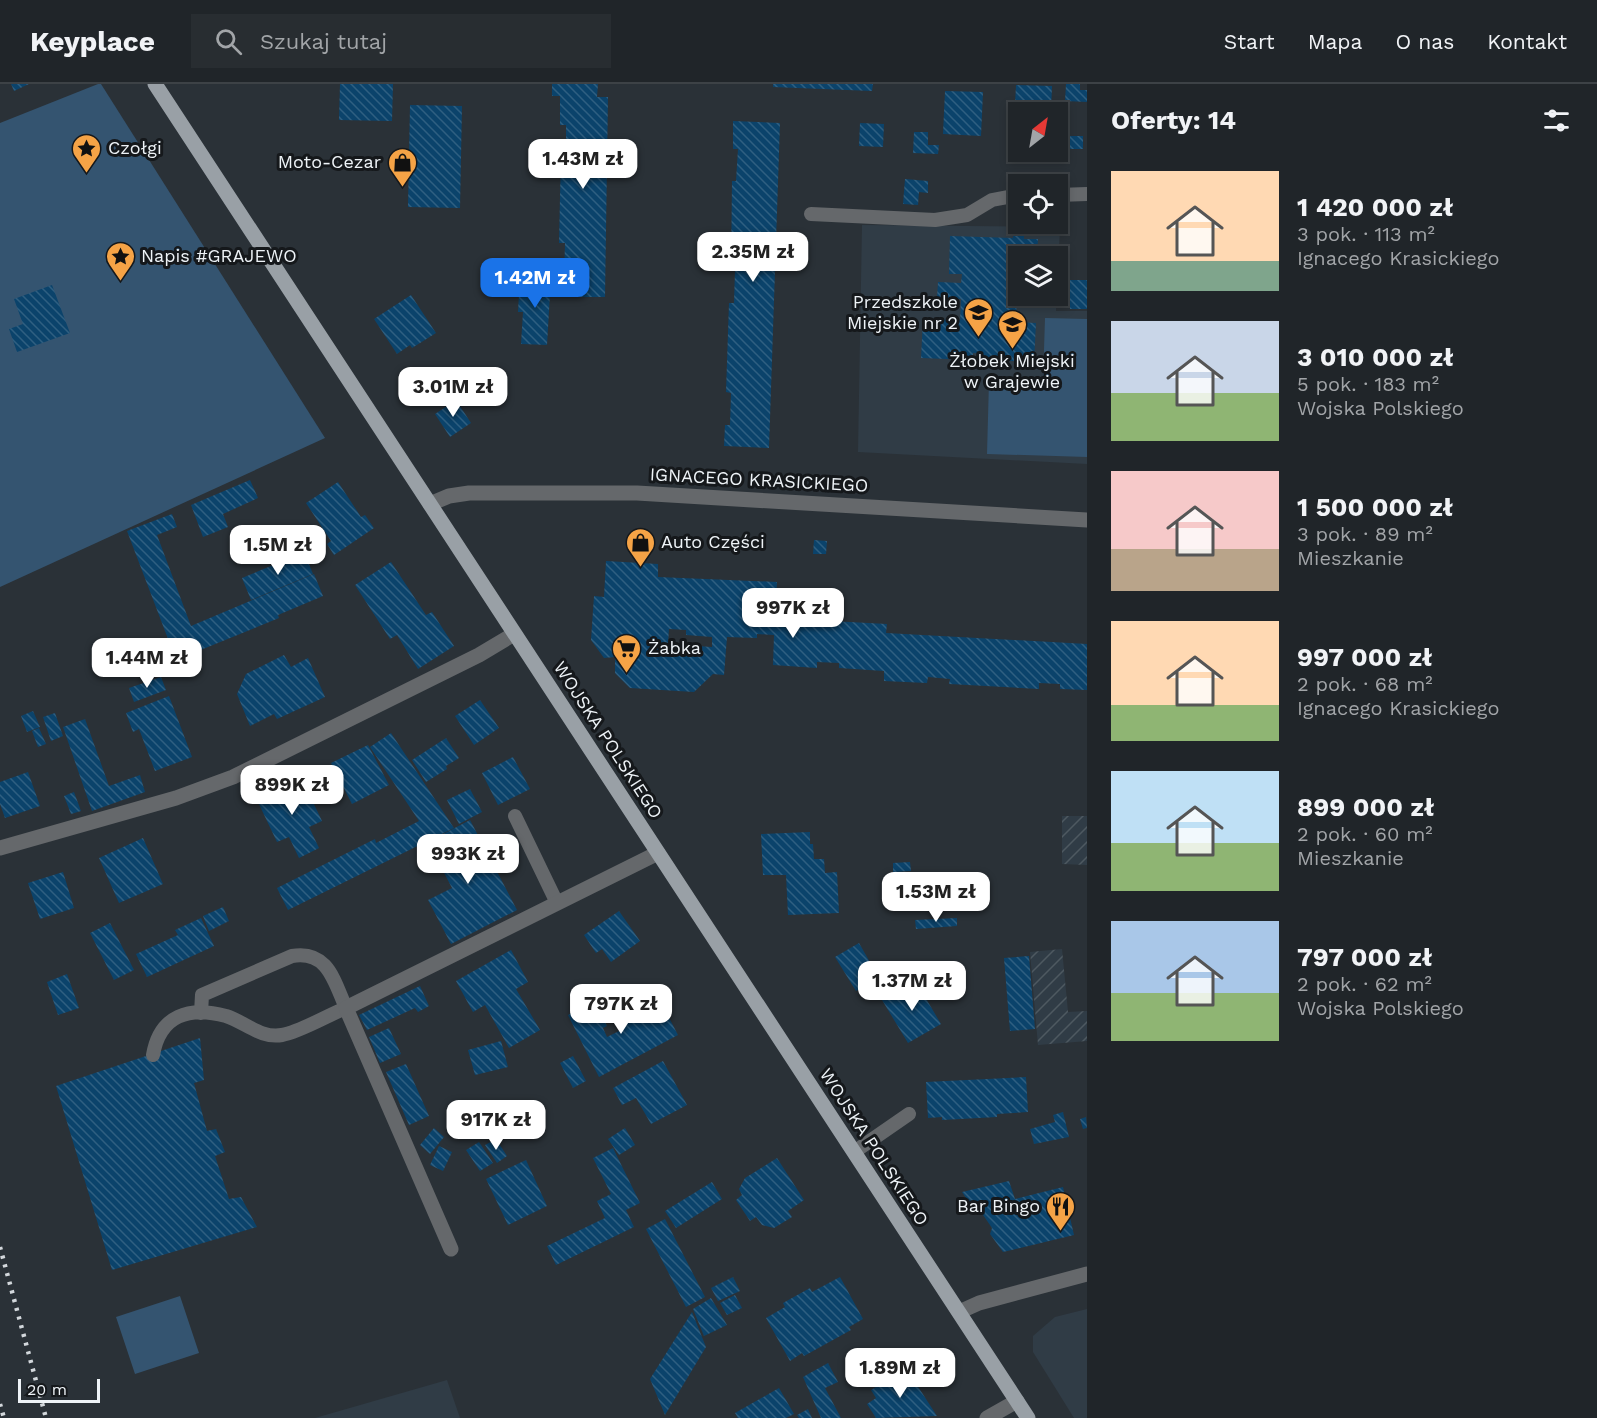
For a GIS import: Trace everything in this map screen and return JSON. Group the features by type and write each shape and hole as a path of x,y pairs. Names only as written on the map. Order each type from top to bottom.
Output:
{"main road":[{"name":"WOJSKA POLSKIEGO","path":"154,84 1028,1418"}],"street":[{"name":"IGNACEGO KRASICKIEGO","path":"430,504 449,496 469,493 637,493 1087,520"},
{"path":"0,848 176,798 233,777 479,655 514,633"},
{"path":"451,1249 346,1008 658,853"},
{"path":"959,1312 979,1303 1087,1274"},
{"path":"987,1418 1017,1401"}],"lane":[{"path":"1068,195 1087,194"},
{"path":"811,214 935,220 968,215 992,200 1008,197"},
{"path":"515,816 557,903"},
{"path":"153,1055 155,1044 164,1026 175,1017 201,1013 226,1016 263,1034 281,1035 346,1008 328,968 316,958 305,954 292,956 202,995 201,1013"},
{"path":"854,1152 909,1114"}],"shaded area":[{"path":"101,84 325,438 0,587 0,123"},
{"path":"862,225 1008,226 1008,234 1060,234 1059,246 1008,246 1008,306 1056,306 1056,311 1087,311 1087,464 858,452"},
{"path":"1045,318 1087,319 1087,457 987,454 989,381 1043,382"},
{"path":"1062,816 1087,816 1087,865 1062,864"},
{"path":"1062,949 1068,1012 1087,1011 1087,1041 1038,1045 1030,952"},
{"path":"180,1296 199,1353 135,1374 116,1317"},
{"path":"1087,1309 1087,1418 1074,1418 1033,1352 1033,1336 1055,1317"},
{"path":"447,1380 460,1418 315,1418"}],"building":[{"path":"11,84 29,84 14,91"},
{"path":"340,84 393,84 392,121 339,120"},
{"path":"552,84 598,84 597,97 608,97 605,297 559,297 560,277 564,277 565,243 559,243 561,153 566,154 566,125 560,125 560,96 552,96"},
{"path":"773,84 873,84 872,91 773,87"},
{"path":"1066,84 1080,84 1080,90 1087,90 1087,102 1065,101"},
{"path":"1016,85 1052,86 1051,102 1015,102"},
{"path":"945,91 983,92 981,136 943,134"},
{"path":"410,105 462,106 460,208 408,207"},
{"path":"733,121 780,123 769,448 724,446 725,425 730,425 731,393 726,392 729,303 734,303 735,270 731,270 732,181 736,181 738,149 733,149"},
{"path":"860,123 884,124 883,147 859,146"},
{"path":"914,132 928,132 928,145 939,145 938,154 913,153"},
{"path":"1068,136 1083,136 1083,149 1068,149"},
{"path":"905,179 928,181 928,193 919,192 918,205 903,204"},
{"path":"1013,234 1024,234 1024,239 1038,239 1038,246 1008,246 1008,306 1016,306 1016,322 1036,323 1034,362 983,360 983,354 973,353 973,360 921,358 923,319 960,320 961,299 937,298 938,282 961,283 962,274 949,274 950,236 1013,238"},
{"path":"520,275 551,277 547,345 521,344 523,312 518,312"},
{"path":"1070,280 1087,280 1087,309 1070,309"},
{"path":"52,285 70,333 17,352 9,329 23,324 14,299"},
{"path":"411,295 436,333 412,348 410,345 397,354 374,319"},
{"path":"456,400 471,423 450,437 435,414"},
{"path":"250,480 258,498 223,514 228,527 203,537 191,505"},
{"path":"338,482 361,517 365,515 374,528 334,555 327,544 331,541 306,503"},
{"path":"172,514 177,527 157,535 191,626 314,574 323,596 278,615 279,618 176,660 127,531"},
{"path":"814,540 827,541 826,554 813,554"},
{"path":"304,552 313,574 251,600 242,578"},
{"path":"606,561 658,564 658,577 777,582 775,618 887,624 886,633 1087,644 1087,690 1060,689 1060,684 1039,683 1039,689 949,684 950,679 928,677 927,683 884,681 884,671 839,668 839,663 817,662 817,668 773,665 774,635 757,634 757,638 727,637 724,675 713,674 694,692 630,688 615,673 615,657 604,658 591,640 594,596 604,597","holes":["669,629 686,630 686,635 712,637 712,647 668,644"]},
{"path":"391,562 426,615 432,612 454,646 418,669 397,635 390,639 355,585"},
{"path":"284,655 291,667 308,658 325,697 277,719 274,714 250,726 237,694 246,674"},
{"path":"161,677 166,690 134,702 129,688"},
{"path":"169,696 192,757 155,771 139,729 133,732 126,713"},
{"path":"480,700 499,728 474,745 455,716"},
{"path":"33,711 40,727 27,732 21,716"},
{"path":"55,713 63,736 51,741 43,717"},
{"path":"85,719 109,786 140,775 145,792 92,811 63,727"},
{"path":"39,728 46,744 38,747 32,731"},
{"path":"391,733 454,828 288,910 277,888 375,839 376,843 419,821 370,747"},
{"path":"446,738 459,758 446,766 447,769 426,782 412,760"},
{"path":"368,745 389,785 352,804 331,763"},
{"path":"513,757 530,789 498,805 482,773"},
{"path":"28,772 40,806 5,818 0,804 0,782"},
{"path":"302,779 322,821 309,827 319,848 299,858 289,837 277,842 257,800"},
{"path":"470,789 482,812 459,824 447,800"},
{"path":"74,792 81,811 71,814 64,796"},
{"path":"470,820 517,910 451,944 428,900 452,888 428,842"},
{"path":"810,832 814,859 824,859 825,873 837,872 839,913 788,915 786,875 763,875 761,834"},
{"path":"143,838 163,884 119,903 99,858"},
{"path":"910,862 911,871 893,872 893,863"},
{"path":"63,872 74,908 40,919 28,883"},
{"path":"223,907 229,921 209,931 203,916"},
{"path":"619,911 640,941 611,962 602,949 596,953 584,935"},
{"path":"201,918 214,946 147,977 136,954 178,935 175,930"},
{"path":"957,918 957,926 916,929 915,920"},
{"path":"110,923 134,970 114,980 90,933"},
{"path":"859,943 879,978 856,991 835,957"},
{"path":"511,950 528,982 516,989 540,1030 509,1048 485,1005 473,1012 456,981"},
{"path":"1029,956 1035,1029 1010,1031 1004,958"},
{"path":"67,974 79,1008 58,1015 47,982"},
{"path":"915,980 941,1024 908,1043 882,1000"},
{"path":"420,986 429,1006 418,1012 415,1008 367,1030 359,1015"},
{"path":"595,1001 607,1026 603,1028 607,1037 619,1031 621,1020 651,1004 664,1008 678,1035 599,1077 568,1015"},
{"path":"389,1028 401,1054 380,1063 369,1037"},
{"path":"200,1038 204,1080 194,1083 207,1131 216,1129 225,1152 215,1156 229,1199 241,1197 257,1227 112,1270 56,1086"},
{"path":"501,1041 508,1067 475,1075 468,1050"},
{"path":"573,1056 586,1081 573,1088 560,1063"},
{"path":"663,1061 687,1105 651,1124 636,1098 622,1105 613,1088"},
{"path":"406,1064 429,1116 409,1125 386,1072"},
{"path":"1026,1077 1028,1112 997,1114 997,1117 942,1120 942,1117 928,1118 926,1082"},
{"path":"1063,1112 1069,1137 1034,1144 1030,1129 1055,1122 1053,1115"},
{"path":"1086,1117 1087,1128 1083,1129 1080,1119"},
{"path":"434,1128 444,1137 430,1154 420,1145"},
{"path":"625,1128 635,1145 619,1155 608,1139"},
{"path":"496,1139 507,1156 497,1163 485,1145"},
{"path":"479,1142 493,1163 480,1171 466,1150"},
{"path":"439,1146 452,1152 443,1171 430,1165"},
{"path":"613,1148 640,1203 626,1210 634,1227 556,1265 547,1246 605,1218 597,1201 611,1194 593,1158"},
{"path":"777,1158 804,1200 788,1211 792,1217 774,1228 762,1225 756,1217 750,1221 736,1200 742,1195 739,1189 745,1178"},
{"path":"526,1160 547,1206 508,1225 486,1179"},
{"path":"1009,1181 1015,1199 1063,1187 1074,1235 1003,1252 990,1234 992,1228 981,1212 976,1213 962,1192"},
{"path":"712,1182 722,1199 676,1228 665,1211"},
{"path":"665,1219 705,1297 686,1307 646,1229"},
{"path":"733,1277 740,1291 718,1301 711,1288"},
{"path":"840,1277 863,1319 849,1327 851,1330 804,1356 802,1353 790,1361 766,1318 785,1307 783,1303 810,1288 812,1292"},
{"path":"735,1295 742,1308 727,1315 720,1303"},
{"path":"711,1298 727,1325 704,1336 693,1309"},
{"path":"692,1312 706,1347 665,1415 650,1379"},
{"path":"828,1363 838,1382 825,1388 841,1418 821,1418 803,1377"},
{"path":"906,1368 937,1416 876,1418 867,1404 876,1398 871,1390"},
{"path":"779,1388 794,1414 786,1418 738,1418 735,1413"},
{"path":"808,1409 812,1418 799,1418 797,1415"}],"railway":[{"path":"0,1247 46,1418"},
{"path":"0,1404 4,1418"}],"place":[{"name":"Czołgi","path":"87,174"},
{"name":"Moto-Cezar","path":"402,188"},
{"name":"Napis #GRAJEWO","path":"120,282"},
{"name":"Przedszkole Miejskie nr 2","path":"979,338"},
{"name":"Żłobek Miejski w Grajewie","path":"1012,350"},
{"name":"Auto Części","path":"640,568"},
{"name":"Żabka","path":"627,674"},
{"name":"Bar Bingo","path":"1061,1232"}]}
